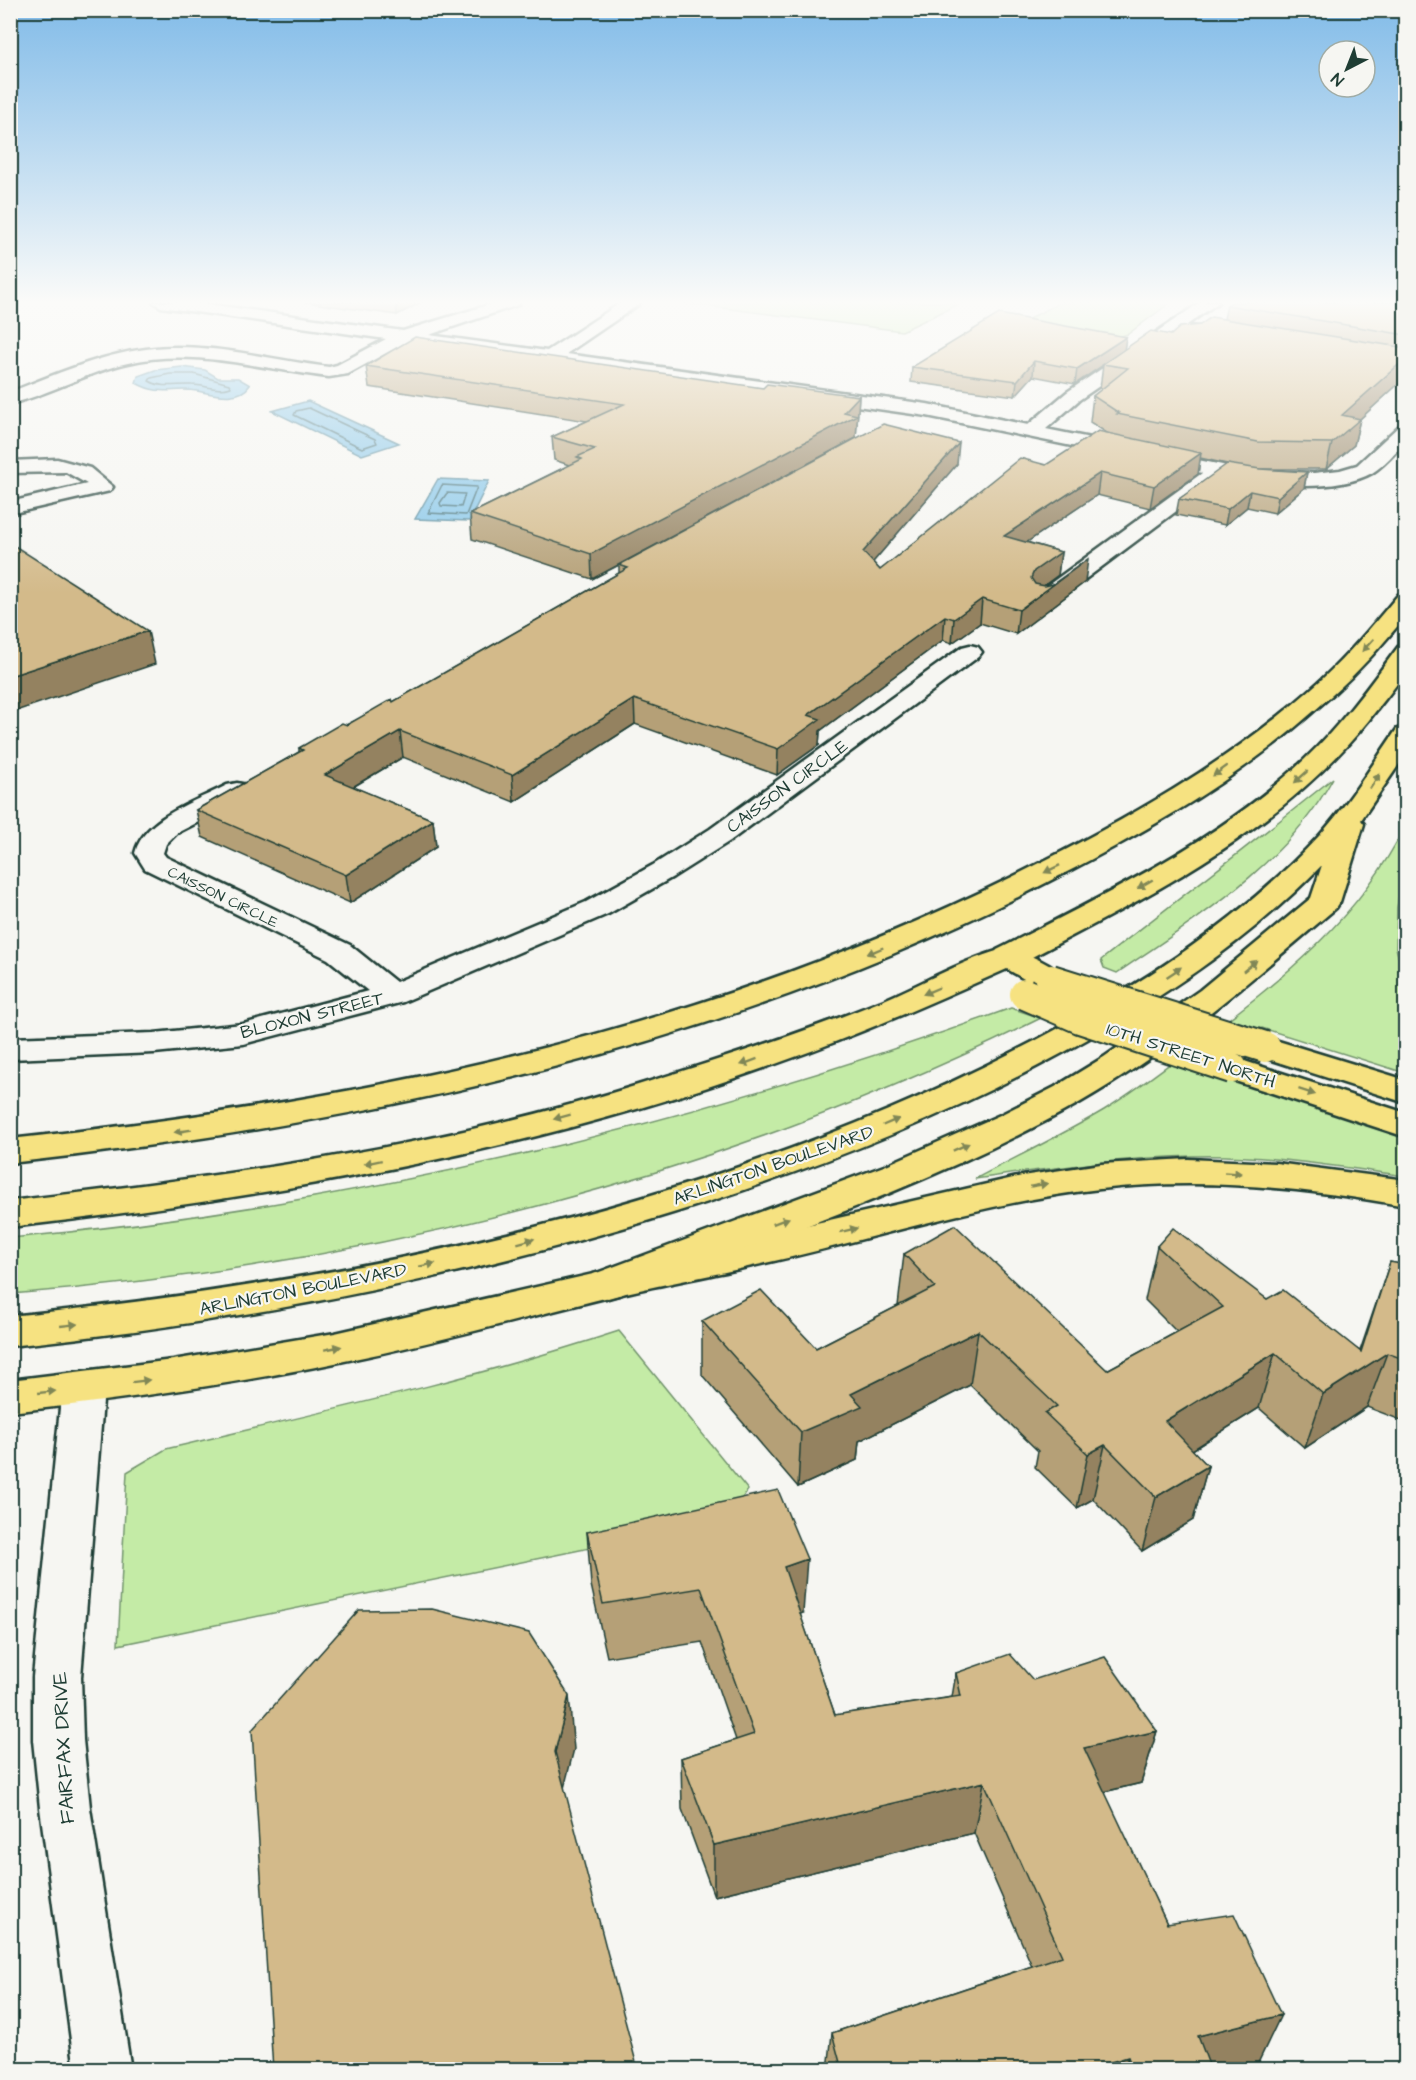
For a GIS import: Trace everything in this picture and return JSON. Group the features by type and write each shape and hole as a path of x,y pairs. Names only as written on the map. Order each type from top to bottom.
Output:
{"main road":[{"path":"10,1151 162,1134 342,1105 512,1069 734,1004 862,957 975,908 1078,856 1204,782 1274,731 1329,685 1374,639 1406,600"},
{"path":"10,1214 124,1202 288,1177 365,1163 534,1125 739,1066 872,1016 996,963 1158,877 1195,854 1276,798 1316,764 1351,726 1406,652"},
{"name":"ARLINGTON BOULEVARD","path":"10,1331 74,1325 276,1297 448,1261 642,1210 806,1156 944,1100 1090,1025 1154,986 1236,928 1327,844 1353,813 1406,734"},
{"path":"608,1284 897,1175 1012,1124 1067,1095 1116,1065 1220,991 1324,902 1353,813"},
{"name":"10TH STREET NORTH","path":"996,963 1038,987 1080,1018 1406,1125"},
{"name":"10TH STREET NORTH","path":"1038,987 1265,1047 1406,1092"},
{"path":"10,1396 162,1379 337,1348 452,1323 608,1284 776,1248 1004,1192 1122,1174 1173,1171 1264,1174 1406,1193"}],"street":[{"path":"849,399 955,415 1252,477 1314,479 1343,476 1364,469 1406,430"},
{"path":"1035,406 1061,399"},
{"path":"1032,431 1069,399"},
{"path":"891,429 927,410"},
{"path":"955,415 1010,410"},
{"path":"10,467 68,468 82,472 103,487 10,508"},
{"path":"1041,601 1218,471"},
{"name":"CAISSON CIRCLE","path":"597,909 720,835 970,652"},
{"name":"CAISSON CIRCLE","path":"254,782 167,827 152,841 149,853 154,863 339,952 392,995"},
{"name":"BLOXON STREET","path":"10,1049 154,1043 243,1034 392,995 597,909"},
{"name":"FAIRFAX DRIVE","path":"83,1388 57,1677 58,1740 66,1819 103,2070"}],"green space":[{"path":"1333,778 1314,809 1291,837 1237,888 1178,932 1117,973 1104,968 1101,960"},
{"path":"1405,826 1405,870 1397,908 1396,948 1405,981 1405,1073 1262,1028 1204,1071 1405,1138 1405,1176 1273,1159 1192,1156 1111,1162 975,1179 1117,1102 1262,992 1290,969 1342,918 1366,890 1387,859"},
{"path":"1011,1008 1041,1018 919,1075 795,1125 668,1168 540,1206 409,1237 278,1262 145,1281 11,1294 11,1238 139,1224 266,1205 393,1182 518,1155 643,1124 767,1089"},
{"path":"619,1331 748,1490 726,1520 118,1645 127,1472 166,1449 450,1380"}],"water":[{"path":"308,401 399,443 362,455 272,411"},
{"path":"438,479 489,481 469,521 415,519"}],"building":[{"path":"591,399 856,399 844,412 857,415 591,554 470,514 582,459 577,457 595,449 552,437 624,404"},
{"path":"1098,399 1360,399 1342,415 1360,419 1332,443 1258,442 1117,414 1119,413"},
{"path":"883,424 959,443 863,552 880,570 1020,458 1046,465 1098,431 1201,453 1154,486 1100,473 1004,536 1061,552 1034,571 1031,578 1035,584 1045,586 1053,584 1088,559 1019,610 982,599 954,619 945,616 808,715 820,719 778,749 634,699 512,775 400,731 325,775 433,820 346,875 196,810 303,750 299,748 342,723 347,725 392,699 393,702 628,568 619,565"},
{"path":"1227,464 1307,472 1278,497 1250,491 1228,509 1179,499"},
{"path":"10,543 148,631 10,676"},
{"path":"955,1225 1107,1370 1223,1307 1157,1246 1173,1228 1267,1299 1283,1290 1361,1352 1390,1262 1406,1265 1406,1360 1387,1353 1323,1394 1275,1353 1165,1421 1208,1466 1156,1497 1105,1445 1088,1454 1045,1413 1057,1406 978,1331 851,1394 862,1406 801,1432 702,1321 761,1290 816,1348 935,1287 904,1254"},
{"path":"778,1490 807,1559 784,1567 835,1715 961,1696 956,1673 1010,1654 1033,1680 1105,1657 1157,1731 1084,1748 1167,1924 1234,1914 1281,2015 1198,2036 1211,2070 1133,2070 1128,2057 1084,2070 842,2070 832,2033 1062,1956 984,1782 714,1845 681,1758 754,1734 701,1588 603,1604 587,1532"},
{"path":"432,1609 529,1633 569,1696 555,1752 638,2070 273,2070 252,1730 359,1610"}]}
